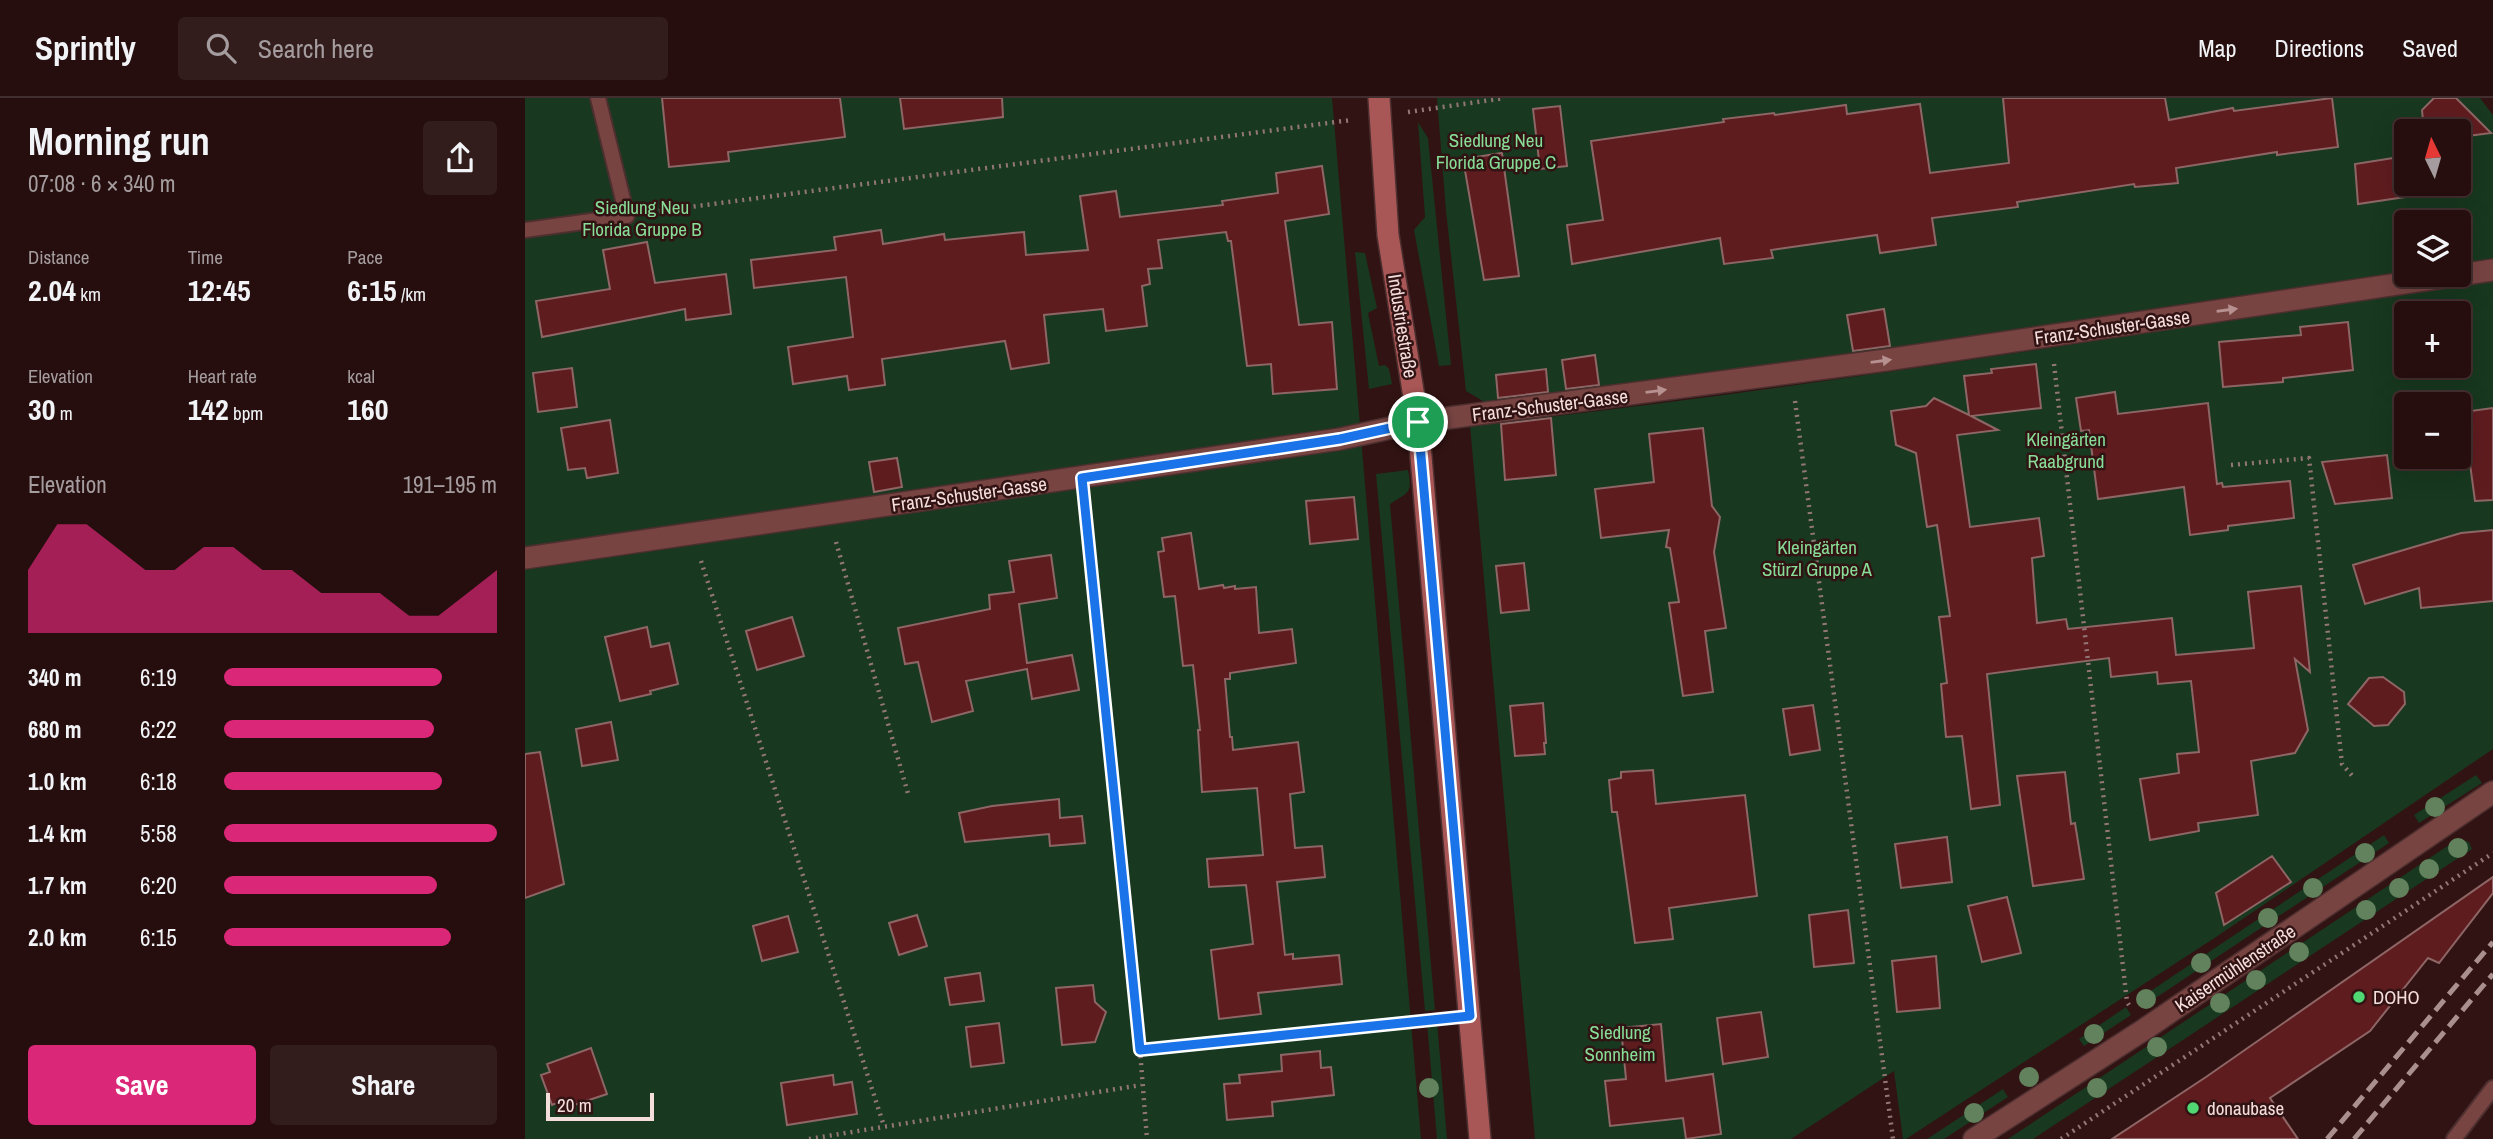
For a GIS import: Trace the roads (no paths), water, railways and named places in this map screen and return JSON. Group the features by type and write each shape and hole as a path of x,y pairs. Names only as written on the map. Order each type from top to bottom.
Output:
{"street":[{"name":"Industriestraße","path":"1380,107 1388,235 1418,422 1480,1139"},
{"name":"Franz-Schuster-Gasse","path":"525,558 1340,439 1418,422 1791,373 2493,270"},
{"name":"Kaisermühlenstraße","path":"1974,1139 2145,1029 2493,792"}],"lane":[{"path":"525,230 627,216 598,98"},
{"path":"2454,1139 2493,1088"}],"railway":[{"path":"2327,1139 2493,942"},
{"path":"2354,1139 2493,974"}],"place":[{"name":"DOHO","path":"2359,997"},
{"name":"donaubase","path":"2193,1108"}],"park label":[{"name":"Siedlung Neu Florida Gruppe C","path":"1496,151"},
{"name":"Siedlung Neu Florida Gruppe B","path":"642,218"},
{"name":"Kleingärten Raabgrund","path":"2066,450"},
{"name":"Kleingärten Stürzl Gruppe A","path":"1817,558"},
{"name":"Siedlung Sonnheim","path":"1620,1043"}]}
